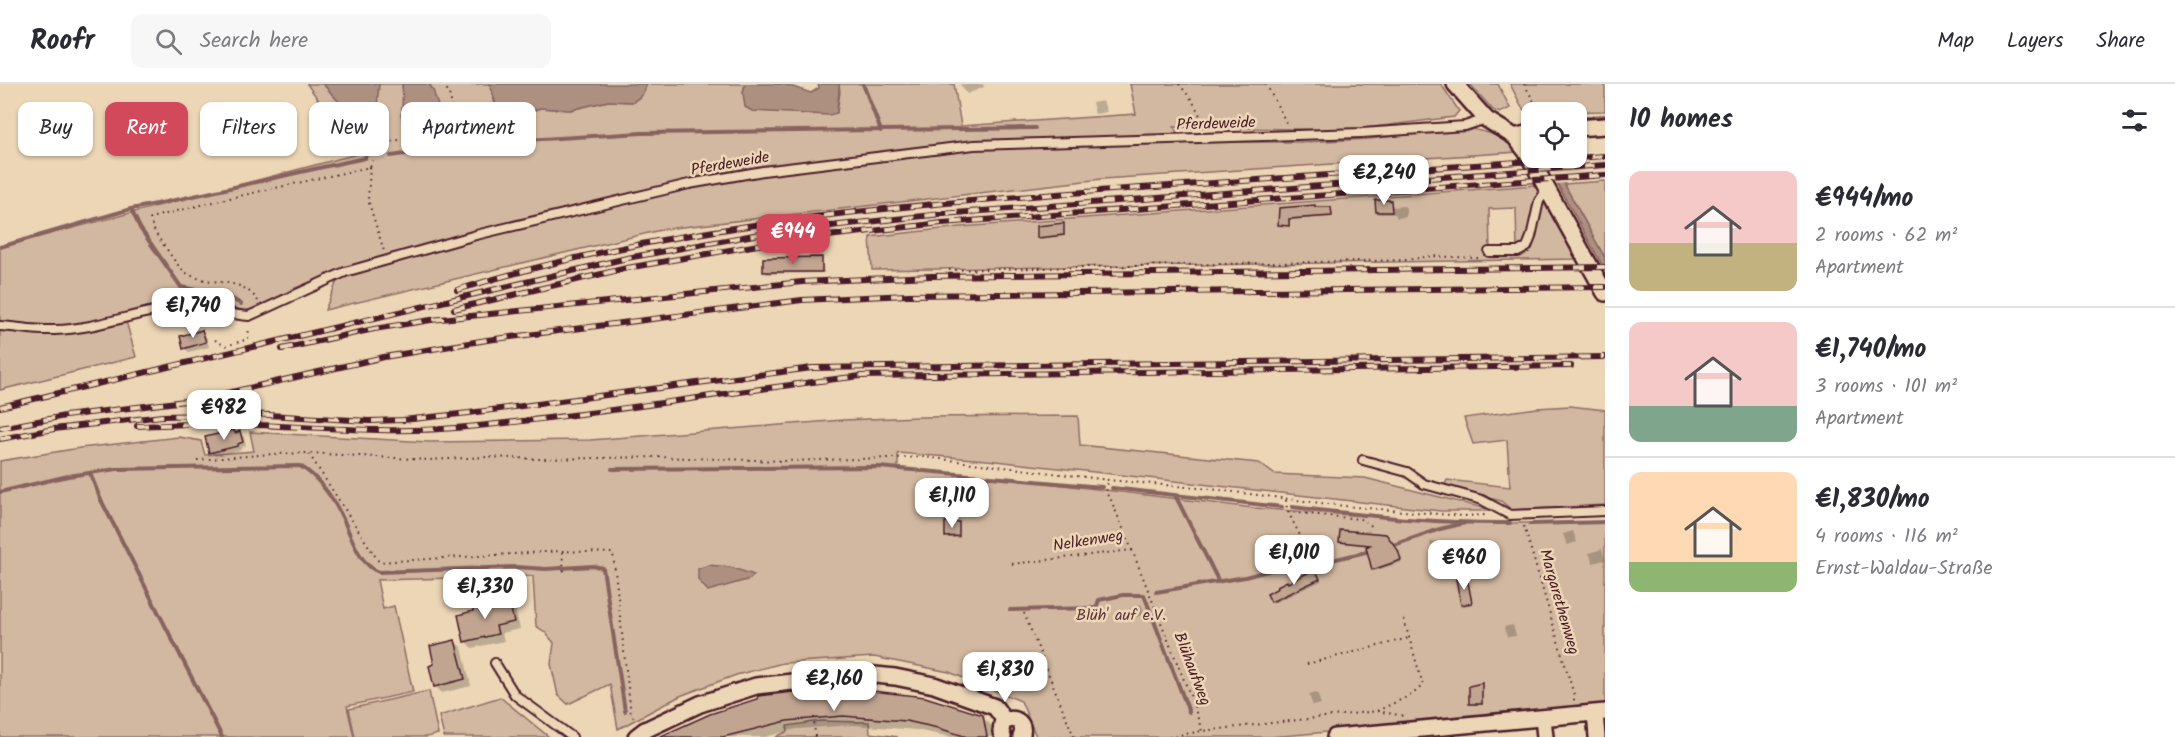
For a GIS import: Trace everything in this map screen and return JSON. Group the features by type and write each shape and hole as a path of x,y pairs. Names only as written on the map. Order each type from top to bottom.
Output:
{"street":[{"path":"1455,84 1486,119 1521,133"},
{"path":"1587,127 1605,126"},
{"path":"1535,168 1605,293"},
{"path":"636,737 645,730 700,704 756,686 865,674 934,685 995,707 1005,721"},
{"path":"1335,737 1491,730 1543,718 1600,713 1597,737"},
{"path":"1003,737 1000,728 1005,721 1014,718 1023,728 1021,737"},
{"path":"1543,718 1545,737"}],"lane":[{"name":"Pferdeweide","path":"249,316 345,272 476,235 655,192 763,171 974,145 1362,133 1465,126 1486,119"},
{"path":"1490,252 1518,252 1527,247 1539,201 1547,190"},
{"path":"0,326 55,330 99,324 152,310 187,307 212,308 232,315 249,316"},
{"path":"1363,460 1407,472 1424,484 1482,500 1510,515 1605,511"},
{"path":"495,663 515,695 572,737"}],"path":[{"path":"388,260 378,238 368,200 370,167 376,152 383,143 429,134 449,126 453,113 448,90 444,84"},
{"path":"1179,84 1192,100 1212,138"},
{"path":"1266,84 1292,135"},
{"path":"1524,84 1534,102"},
{"path":"264,310 253,294 238,284 191,276 181,269 152,230 150,218 370,167"},
{"path":"949,270 1407,260 1431,256 1481,258 1490,252"},
{"path":"215,340 226,346 242,343 248,339 249,316"},
{"path":"197,460 308,453 429,460 487,457 785,461 925,457 1108,480 1210,489 1286,500 1450,515 1486,515"},
{"path":"308,453 379,562 562,551 613,553 631,714"},
{"name":"Nelkenweg","path":"1012,564 1132,550 1106,492 1108,480"},
{"path":"1286,500 1288,512 1307,549"},
{"path":"1288,512 1360,519 1372,526"},
{"name":"Margarethenweg","path":"1521,516 1574,695"},
{"name":"Blühaufweg","path":"1132,550 1202,731"},
{"path":"562,551 564,573"},
{"path":"1024,613 1074,737"},
{"path":"1377,711 1413,694 1423,685 1403,616"},
{"path":"1307,664 1409,638"},
{"path":"814,717 815,737"}],"green space":[{"path":"307,84 323,84 339,102 320,102"},
{"path":"379,84 402,84 404,102 401,102 401,156 536,156 536,110 570,110 608,101 633,102 642,95 647,84 745,84 743,93 837,112 839,84 954,84 961,126 1136,114 1130,84 1441,84 1459,111 1454,117 1350,130 1174,127 1182,142 1303,142 1369,139 1468,128 1489,133 1509,142 1518,152 1102,179 665,229 325,310 342,269 293,289 257,308 244,311 214,303 186,301 150,306 124,314 136,357 0,390 0,247 349,156 389,156 389,102 373,102"},
{"path":"429,84 490,84 494,102 418,102 433,90"},
{"path":"1470,84 1498,84 1510,108 1500,113 1493,110"},
{"path":"1510,84 1605,84 1605,111 1587,111 1587,102 1521,102 1521,105"},
{"path":"1605,181 1605,258 1564,184"},
{"path":"1536,185 1577,259 872,270 870,237 960,227","holes":["1516,208 1517,252 1490,252 1489,209"]},
{"path":"1570,406 1605,410 1605,505 1512,510 1501,501 1444,487 1447,480 1510,487 1507,440 1473,444 1464,418"},
{"name":"Blüh' auf e.V.","path":"1078,416 1080,445 1259,463 1274,474 1365,478 1495,511 1441,511 987,460 898,453 898,470 979,475 1254,508 1466,523 1605,523 1605,708 1270,737 1034,737 1036,736 1021,701 949,672 874,657 783,663 736,675 680,696 618,729 610,684 568,704 558,695 551,664 554,643 545,632 536,626 533,576 377,580 383,609 394,606 413,692 347,706 354,737 0,737 0,461 80,448 179,437 201,441 205,455 254,451 250,432 429,442 590,440 843,420"},
{"path":"429,691 438,734 427,737 355,737 349,709"},
{"path":"500,697 549,737 444,737 439,716"},
{"path":"820,721 869,722 870,733 898,737 776,737 788,731 787,726"}],"shaded area":[{"path":"323,84 379,84 377,102 339,102"},
{"path":"402,84 429,84 437,102 403,102"},
{"path":"490,84 647,84 642,95 633,102 608,101 570,110 536,110 536,102 495,102"},
{"path":"745,84 784,84 811,93 819,88 818,84 839,84 837,113 829,115 752,111 745,107 743,93"},
{"path":"1549,168 1556,168 1605,258 1605,270"},
{"path":"708,565 730,567 754,575 750,579 708,591 698,580 698,569"}],"pier":[{"path":"1545,168 1559,168 1568,183 1554,184"}],"building":[{"path":"1375,200 1391,200 1392,212 1376,212"},
{"path":"1315,205 1315,207 1331,207 1332,216 1289,219 1289,226 1278,225 1279,208"},
{"path":"1064,223 1064,235 1037,238 1037,226"},
{"path":"822,257 822,272 763,272 763,258"},
{"path":"202,330 206,342 183,349 180,336"},
{"path":"234,430 235,433 240,431 243,442 238,446 209,453 205,437"},
{"path":"945,522 959,522 959,536 945,537"},
{"path":"1340,530 1386,534 1398,550 1401,560 1372,570 1366,547 1370,545 1339,542"},
{"path":"1315,569 1320,579 1271,602 1267,594 1278,588 1277,586"},
{"path":"1467,577 1472,603 1461,605 1456,579"},
{"path":"509,600 514,622 496,626 498,634 464,642 458,615 473,611 473,608"},
{"path":"455,640 465,679 434,687 429,666 434,664 430,646"},
{"path":"1482,683 1482,704 1469,704 1469,686"},
{"path":"863,684 864,690 925,697 983,715 987,737 967,737 906,721 843,716 787,721 723,737 659,737 710,714 757,699 758,696"}],"waterway":[{"path":"863,84 881,131"},
{"path":"1587,117 1605,116"},
{"path":"391,156 491,142 642,133 1035,128"},
{"path":"131,209 365,158 366,156"},
{"path":"0,247 131,209 140,228 181,287 227,296 241,304"},
{"path":"0,492 68,476 117,469 300,466 312,475 327,492 365,562 379,572 516,567 546,569 593,566 603,568 625,711"},
{"path":"612,469 879,467 1102,487"},
{"path":"90,473 100,498 222,737"},
{"path":"1112,488 1282,507"},
{"path":"1176,497 1219,582"},
{"path":"1292,507 1428,520 1510,523"},
{"path":"1530,524 1605,522"},
{"path":"1391,546 1465,523"},
{"path":"1156,592 1245,577 1294,564 1332,560 1370,551"},
{"path":"1010,610 1096,608 1099,600 1123,595 1144,595 1189,712"}],"railway":[{"path":"457,290 537,267 618,249 781,221 864,211 1112,190 1605,156"},
{"path":"0,407 627,258 765,233 942,214 1605,165"},
{"path":"454,309 627,268 775,242 942,223 1605,175"},
{"path":"282,349 374,329 431,320 802,282 931,276 1605,267"},
{"path":"0,428 65,416 201,399 384,357 487,340 802,300 908,295 1605,287"},
{"path":"0,439 54,429 162,416 251,414 369,421 403,420 812,368 1605,357"},
{"path":"137,426 221,424 428,430 557,417 861,376 1571,366"}]}
